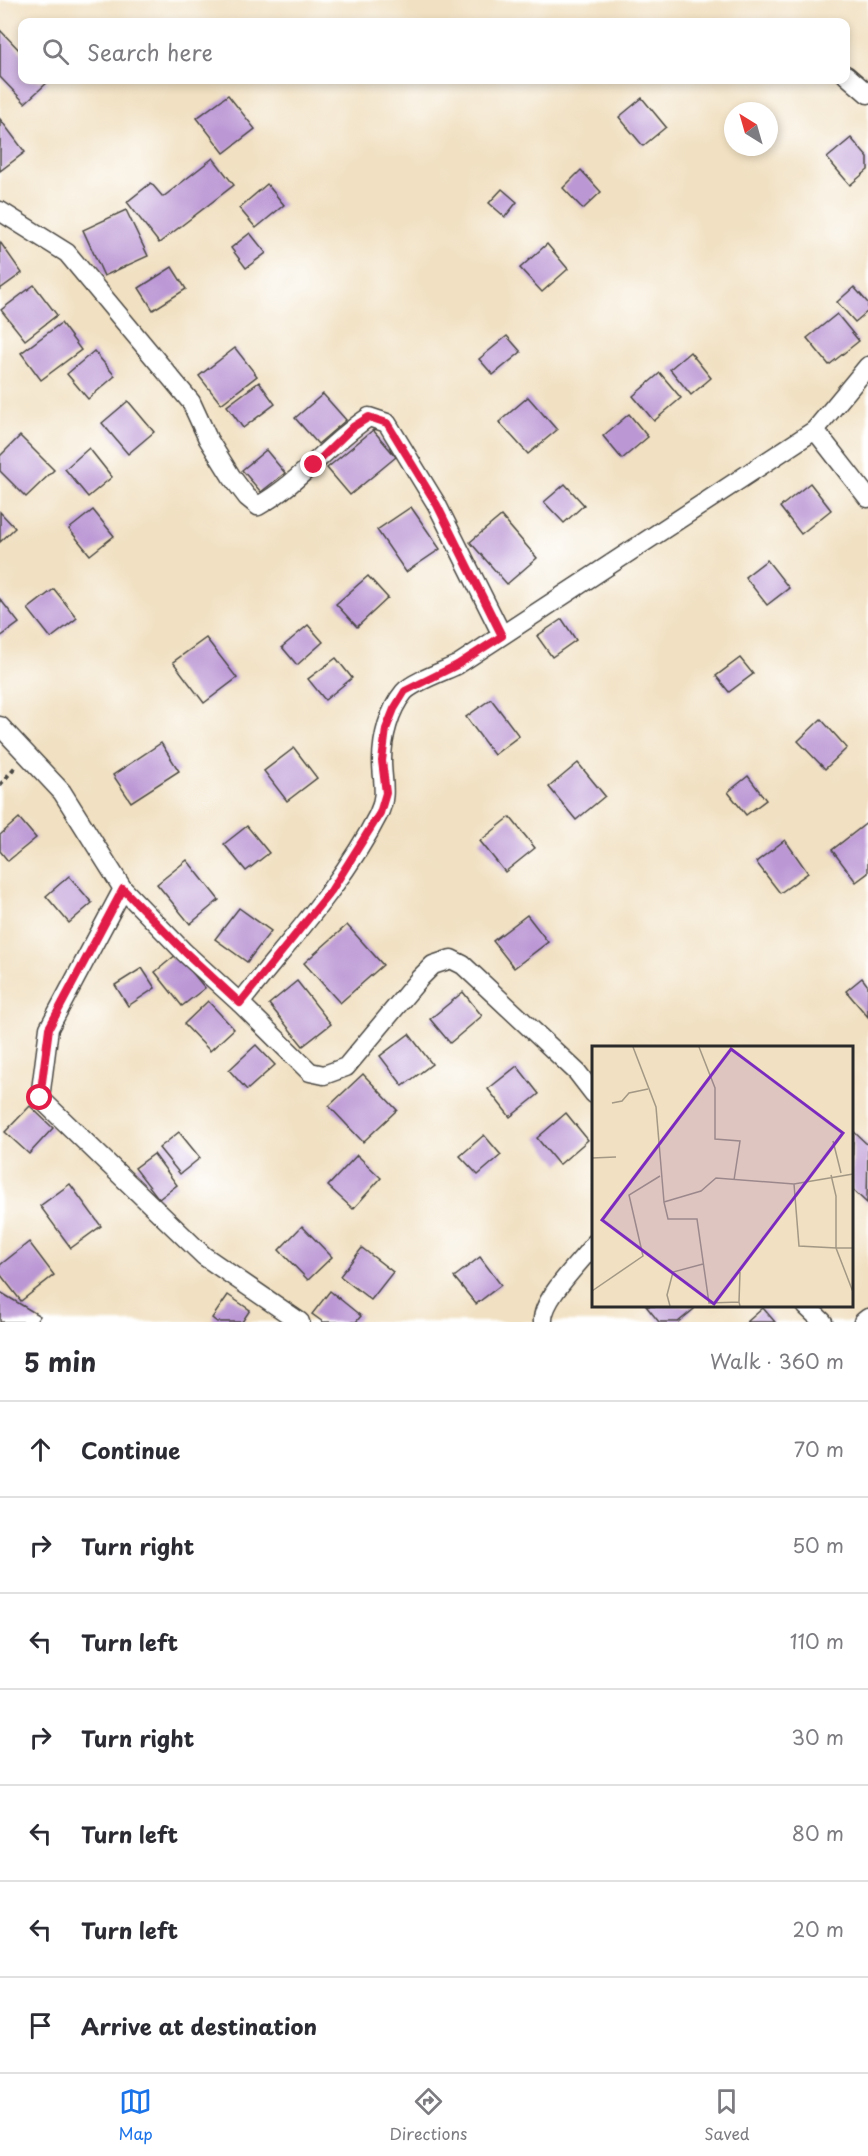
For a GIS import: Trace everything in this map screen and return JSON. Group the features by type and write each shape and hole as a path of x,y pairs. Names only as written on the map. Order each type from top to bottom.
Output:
{"street":[{"path":"850,78 868,94"},
{"path":"0,211 67,253 191,402 207,439 231,476 247,497 258,506 314,465 353,427 369,417 387,423 437,505 502,636"},
{"path":"240,1003 331,891 380,813 386,793 382,761 386,729 405,691 457,665 815,430 868,366"},
{"path":"815,430 868,498"},
{"path":"0,726 62,792 123,889 310,1072 324,1075 346,1067 420,978 433,965 451,959 464,965 529,1026 577,1072 592,1091"},
{"path":"123,889 49,1028 40,1098 204,1256 300,1322"},
{"path":"543,1322 542,1316 552,1295 592,1246"},
{"path":"808,1307 823,1322"},
{"path":"863,1322 868,1318"}],"building":[{"path":"0,30 18,49 18,84 46,84 25,103 0,77"},
{"path":"228,95 255,129 224,153 197,118"},
{"path":"642,98 666,127 643,146 619,117"},
{"path":"0,119 25,152 0,171"},
{"path":"851,138 868,158 868,170 850,185 827,158"},
{"path":"213,158 234,185 159,243 127,202 151,183 163,197"},
{"path":"581,170 601,192 583,209 563,188"},
{"path":"267,184 284,205 256,228 239,208"},
{"path":"502,189 517,202 505,217 489,203"},
{"path":"126,210 148,256 104,276 83,230"},
{"path":"250,233 266,253 246,268 231,248"},
{"path":"0,242 22,273 0,289"},
{"path":"547,244 568,269 542,292 520,268"},
{"path":"172,267 186,289 153,310 139,288"},
{"path":"34,285 57,315 25,340 1,310"},
{"path":"854,287 868,303 868,311 855,322 837,302"},
{"path":"837,314 859,341 829,365 807,338"},
{"path":"61,323 81,350 41,380 21,353"},
{"path":"507,336 521,352 493,375 479,359"},
{"path":"235,348 257,376 221,404 199,376"},
{"path":"94,351 115,376 88,399 67,374"},
{"path":"690,352 711,378 691,395 670,369"},
{"path":"660,373 681,398 654,421 633,396"},
{"path":"259,382 275,404 243,428 227,406"},
{"path":"323,394 346,420 318,444 295,418"},
{"path":"528,397 557,430 528,454 499,422"},
{"path":"128,401 154,432 128,454 102,423"},
{"path":"629,414 648,437 622,459 603,436"},
{"path":"373,430 396,457 350,495 327,468"},
{"path":"20,436 54,470 26,497 0,471 0,456"},
{"path":"89,448 112,477 88,497 65,469"},
{"path":"266,450 285,473 261,492 242,470"},
{"path":"810,483 831,510 801,534 780,507"},
{"path":"565,484 584,505 564,523 544,502"},
{"path":"411,507 440,549 406,572 377,530"},
{"path":"93,510 114,536 90,555 69,529"},
{"path":"0,512 15,528 0,542"},
{"path":"501,516 537,558 507,584 470,542"},
{"path":"767,560 789,588 767,605 745,577"},
{"path":"368,576 388,598 357,627 336,604"},
{"path":"54,589 77,618 51,638 28,609"},
{"path":"0,599 19,623 0,637"},
{"path":"562,619 576,640 552,657 537,636"},
{"path":"308,625 323,642 297,665 282,647"},
{"path":"206,638 237,678 204,703 173,662"},
{"path":"336,658 352,678 325,700 308,679"},
{"path":"740,658 753,674 729,692 716,676"},
{"path":"491,699 519,736 494,755 466,717"},
{"path":"821,719 847,748 825,769 798,741"},
{"path":"161,743 179,771 131,802 113,775"},
{"path":"294,748 317,778 287,801 264,771"},
{"path":"578,763 605,796 576,820 549,787"},
{"path":"748,776 766,800 746,815 728,792"},
{"path":"510,817 535,848 505,872 480,841"},
{"path":"19,818 36,838 8,861 0,851 0,835"},
{"path":"868,822 868,873 856,882 832,850"},
{"path":"247,826 269,853 246,871 224,844"},
{"path":"785,840 808,873 780,893 756,862"},
{"path":"187,860 219,900 190,924 157,884"},
{"path":"69,876 92,903 69,923 46,896"},
{"path":"239,908 271,931 247,962 215,939"},
{"path":"527,915 548,942 514,968 493,941"},
{"path":"347,925 383,965 340,1003 304,963"},
{"path":"177,954 205,988 182,1006 155,972"},
{"path":"142,968 155,988 128,1006 115,985"},
{"path":"862,978 868,986 868,1017 846,991"},
{"path":"297,981 331,1024 303,1046 269,1004"},
{"path":"463,992 482,1016 450,1043 430,1019"},
{"path":"208,1001 234,1029 210,1051 184,1024"},
{"path":"409,1034 432,1064 403,1086 380,1056"},
{"path":"256,1045 275,1065 247,1090 229,1070"},
{"path":"517,1066 539,1094 510,1117 488,1089"},
{"path":"363,1074 397,1110 363,1142 329,1106"},
{"path":"30,1106 53,1128 29,1154 5,1132"},
{"path":"566,1113 588,1140 559,1165 537,1138"},
{"path":"853,1131 868,1145 867,1203 853,1190"},
{"path":"179,1132 200,1158 180,1174 159,1148"},
{"path":"484,1135 501,1155 478,1175 460,1156"},
{"path":"154,1154 177,1185 159,1199 135,1168"},
{"path":"357,1155 381,1178 353,1209 328,1186"},
{"path":"70,1184 101,1226 71,1248 40,1206"},
{"path":"302,1226 332,1257 308,1280 279,1250"},
{"path":"29,1242 54,1275 21,1301 0,1274 0,1265"},
{"path":"362,1248 393,1272 371,1300 340,1276"},
{"path":"480,1257 501,1285 476,1304 454,1277"},
{"path":"330,1291 361,1316 356,1322 323,1322 312,1314"},
{"path":"0,1292 40,1316 36,1322 0,1322"},
{"path":"228,1295 250,1310 242,1322 217,1322 212,1318"},
{"path":"647,1307 693,1307 694,1309 678,1322 659,1322"},
{"path":"763,1308 775,1322 747,1322"}],"route":[{"path":"40,1098 49,1028 123,889 184,951 240,1003 331,891 380,813 386,793 382,761 386,729 405,691 457,665 502,636 437,505 387,423 369,417 353,427 314,465"}]}
